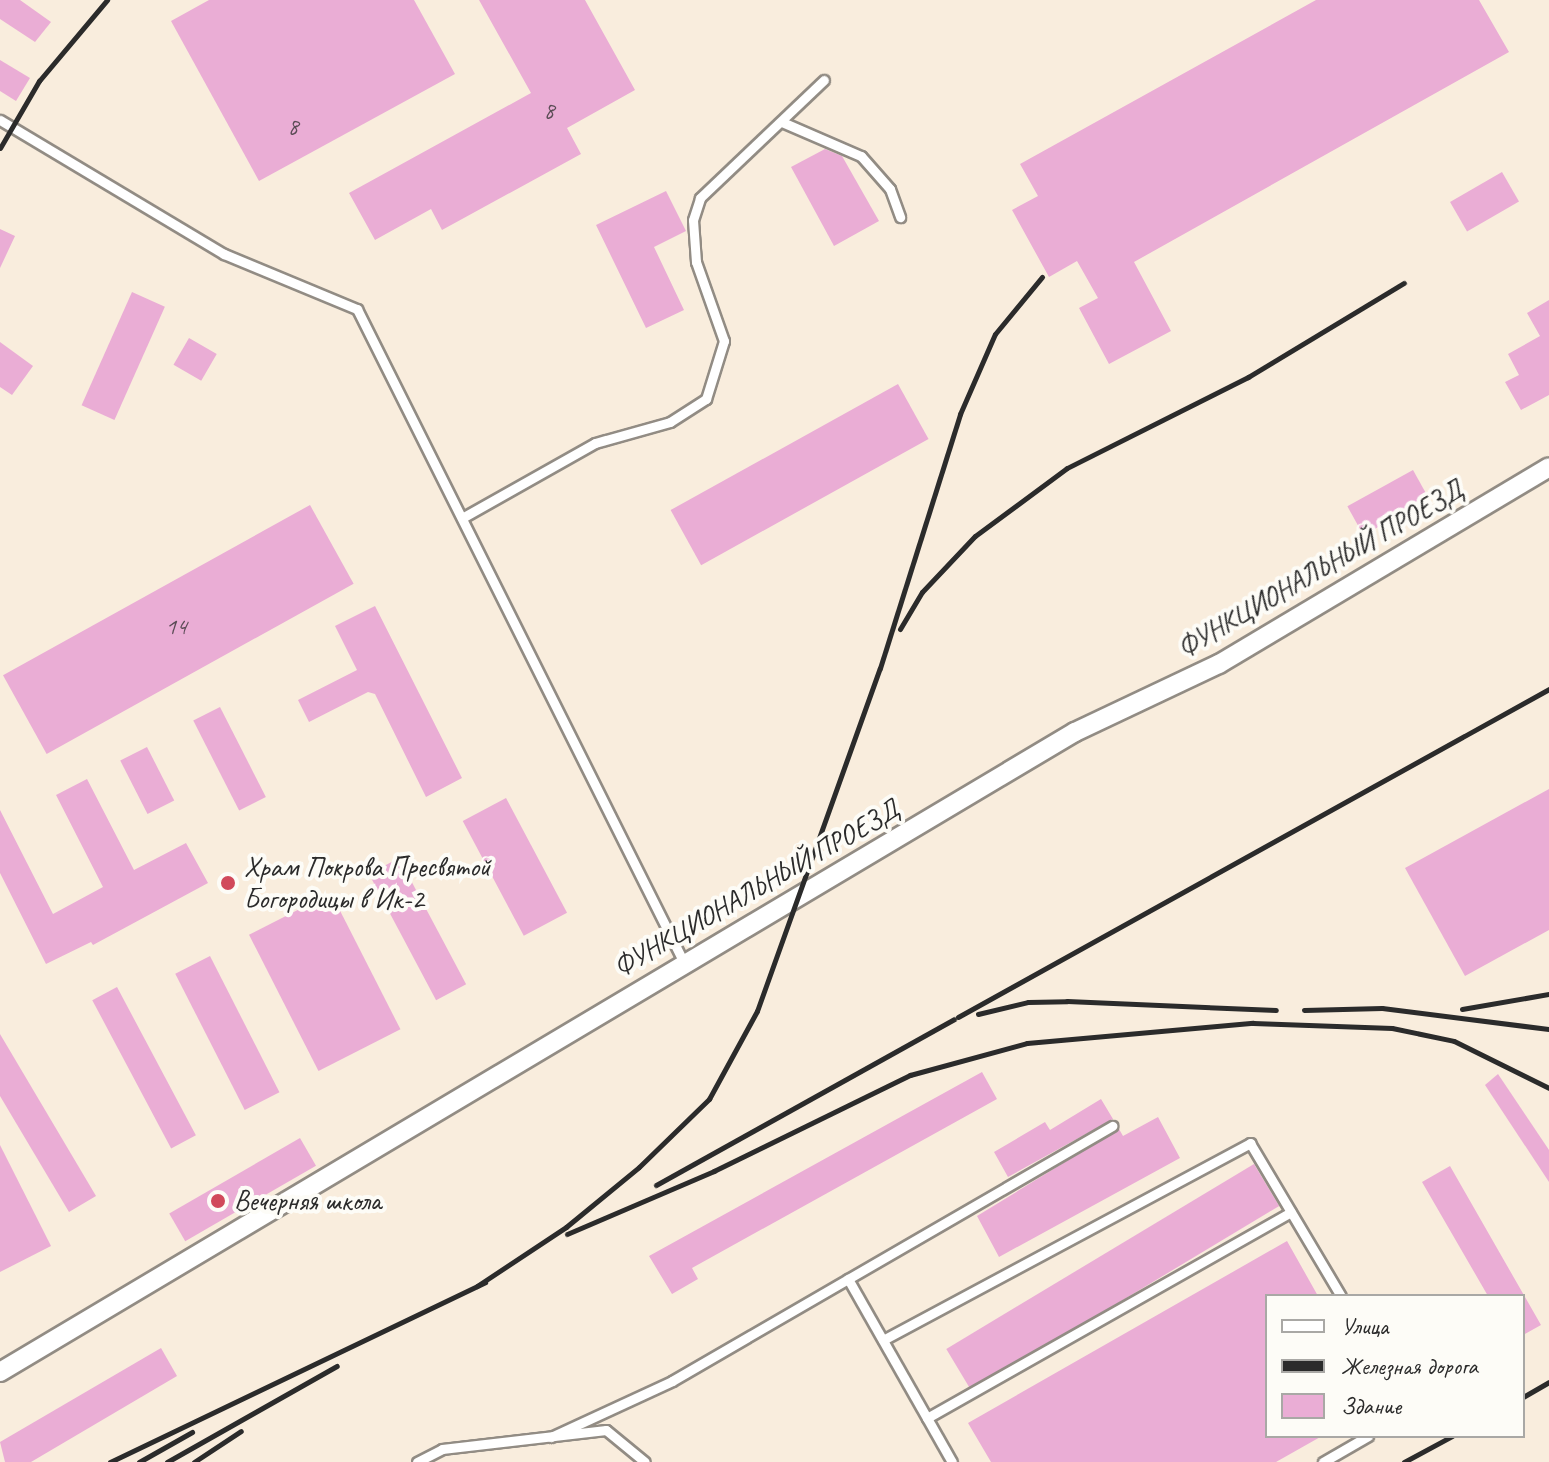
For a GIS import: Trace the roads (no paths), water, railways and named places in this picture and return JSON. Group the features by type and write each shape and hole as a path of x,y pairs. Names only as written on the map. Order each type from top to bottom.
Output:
{"street":[{"name":"ФУНКЦИОНАЛЬНЫЙ ПРОЕЗД","path":"0,1372 1075,732 1219,664 1549,467"}],"lane":[{"path":"462,518 595,443 661,425 706,399 724,341 696,262 693,220 700,198 824,80"},
{"path":"0,120 224,254 357,309 684,963"},
{"path":"782,122 861,156 890,189 900,217"},
{"path":"551,1437 672,1381 1112,1126"},
{"path":"883,1340 1250,1143 1340,1294"},
{"path":"927,1418 1291,1212"},
{"path":"848,1279 952,1462"},
{"path":"417,1462 442,1449 606,1430 645,1462"},
{"path":"1323,1462 1365,1438"}],"railway":[{"path":"0,148 39,81 107,0"},
{"path":"477,1286 566,1227 639,1167 709,1099 757,1011 880,668 960,414 995,334 1042,277"},
{"path":"900,629 922,592 975,536 1067,468 1248,377 1404,283"},
{"path":"958,1017 1549,689"},
{"path":"1462,1009 1549,994"},
{"path":"978,1014 1028,1002 1067,1001 1276,1010"},
{"path":"1304,1010 1382,1008 1549,1029"},
{"path":"656,1185 954,1019"},
{"path":"567,1234 714,1171 910,1075 1027,1043 1253,1023 1392,1028 1454,1041 1549,1088"},
{"path":"110,1462 485,1282"},
{"path":"167,1462 337,1366"},
{"path":"1525,1396 1549,1382"},
{"path":"194,1462 241,1431"},
{"path":"139,1462 192,1432"},
{"path":"1404,1462 1448,1438"}],"place":[{"name":"Храм Покрова Пресвятой Богородицы в Ик-2","path":"228,883"},
{"name":"Вечерняя школа","path":"218,1201"}]}
